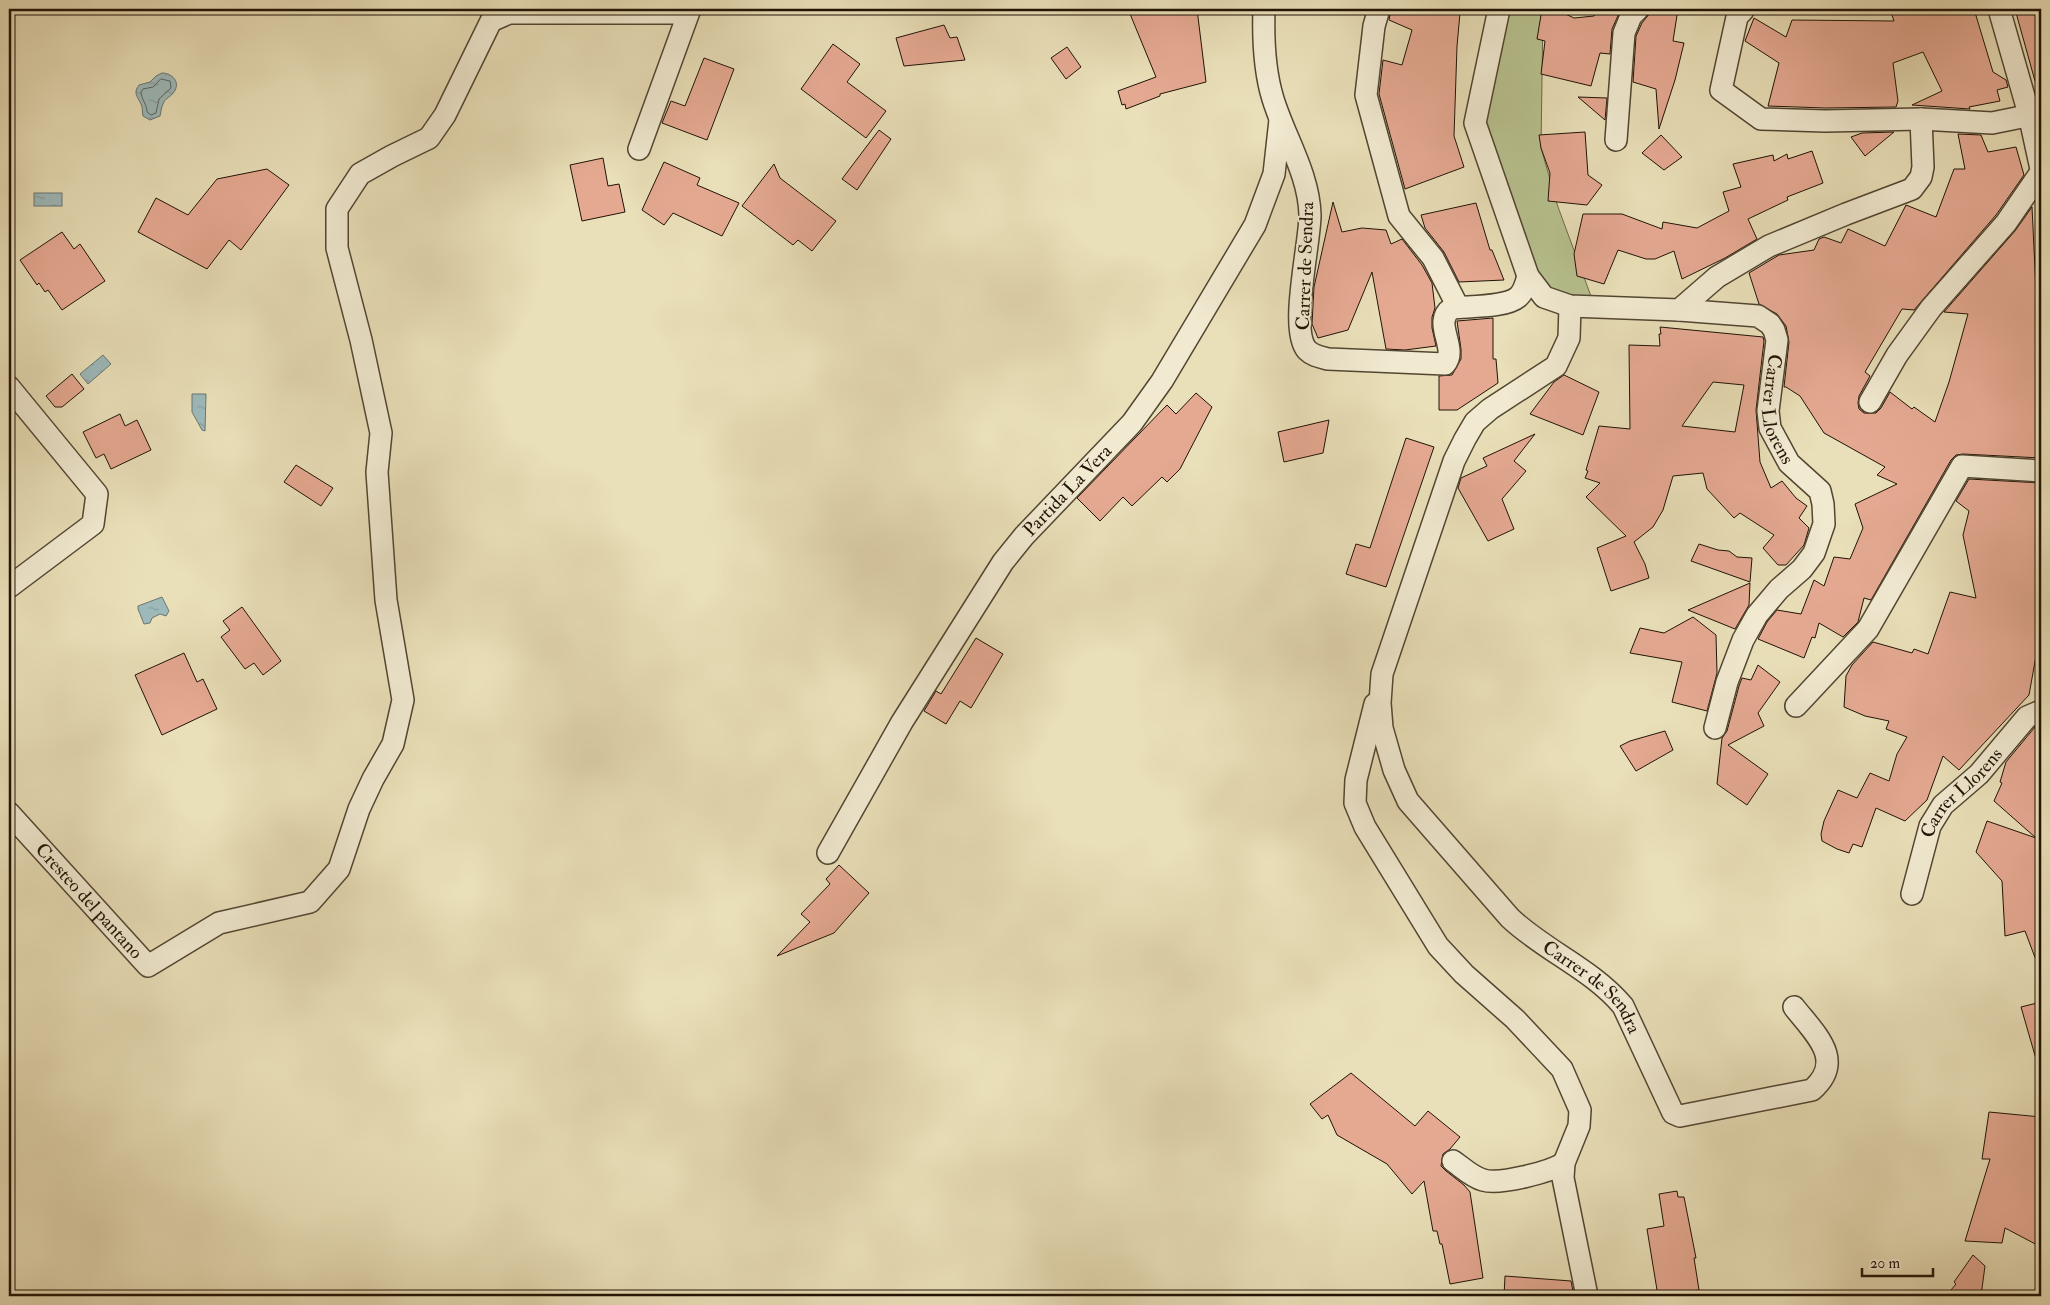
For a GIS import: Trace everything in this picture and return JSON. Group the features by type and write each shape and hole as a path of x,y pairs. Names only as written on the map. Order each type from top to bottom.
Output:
{"street":[{"name":"Carrer de Sendra","path":"1264,9 1263,43 1272,98 1302,174 1307,191 1310,215 1300,310 1300,329 1306,350 1315,356 1328,359 1445,364 1449,354 1443,324 1444,317 1446,311 1458,307"},
{"path":"1379,9 1374,26 1366,96 1399,216 1433,258 1458,307 1508,303 1518,297 1524,288 1528,276"},
{"path":"1499,9 1475,123 1528,276 1544,297 1570,306 1679,310 1717,277 1769,246 1912,189 1921,177 1923,167 1922,119"},
{"path":"1616,140 1624,33 1631,16 1638,9"},
{"path":"1744,9 1737,17 1721,90 1760,119 1922,119 1992,123 2035,113"},
{"path":"1870,402 1897,354 1931,308 2006,223 2041,171 2035,113 1999,9"},
{"path":"639,149 689,11"},
{"name":"Cresteo del pantano","path":"9,813 148,966 219,924 310,902 339,869 359,809 372,779 394,744 403,700 386,600 377,472 381,433 362,340 337,248 337,209 360,174 430,138 445,115 491,21 509,13 689,11"},
{"name":"Partida La Vera","path":"828,853 902,722 1003,562 1029,530 1132,424 1153,395 1255,225 1274,174 1280,120"},
{"name":"Carrer de Sendra","path":"1570,306 1569,338 1556,366 1490,408 1475,422 1454,460 1382,674 1356,780 1354,803 1365,827 1438,946 1464,974 1515,1019 1562,1069 1580,1110 1579,1126 1564,1163 1563,1178 1587,1296"},
{"name":"Carrer Llorens","path":"1679,310 1758,316 1770,324 1777,340 1768,411 1770,428 1776,443 1789,463 1820,491 1823,504 1824,524 1814,553 1802,569 1778,589 1757,614 1743,640 1727,682 1715,728"},
{"path":"9,387 96,494 93,524 9,587"},
{"path":"1796,706 1868,629 1962,466 2041,471"},
{"name":"Carrer de Sendra","path":"1382,674 1380,703 1382,728 1394,770 1408,801 1520,928 1596,980 1613,994 1623,1006 1673,1113 1680,1116 1812,1090 1822,1081 1826,1073 1828,1058 1820,1041 1794,1008"},
{"name":"Carrer Llorens","path":"1912,894 1930,826 1943,805 1979,774 2027,717 2041,711"},
{"path":"1453,1161 1474,1176 1491,1182 1553,1170 1564,1163"}],"green space":[{"path":"1499,9 1543,9 1541,148 1558,207 1595,307 1544,297 1475,123"}],"water":[{"path":"162,73 172,76 176,82 176,88 173,94 164,102 160,116 150,120 143,116 136,90 139,85 150,82"},
{"path":"34,193 62,193 62,206 34,206"},
{"path":"103,355 111,364 88,384 80,374"},
{"path":"192,394 206,394 205,431 202,430 192,412"},
{"path":"162,597 169,611 166,616 160,614 152,618 150,623 144,624 138,606"}],"building":[{"path":"1128,9 1197,9 1206,82 1160,94 1160,96 1126,109 1125,104 1122,105 1118,91 1156,77"},
{"path":"1391,9 1446,9 1460,13 1454,136 1464,167 1405,189 1379,94 1383,60 1402,65 1412,30 1389,20"},
{"path":"1542,9 1555,9 1574,18 1594,16 1599,9 1621,9 1612,29 1610,54 1600,53 1591,86 1541,74 1545,41 1537,39"},
{"path":"1650,9 1678,9 1673,41 1684,43 1675,80 1659,129 1656,89 1633,82 1636,36 1642,23 1650,13"},
{"path":"1890,9 1974,9 1993,72 2006,80 2008,87 1997,90 2000,101 1969,107 1970,109 1912,105 1942,91 1923,52 1893,63 1898,101 1896,107 1825,108 1768,106 1779,63 1745,41 1754,18 1786,37 1792,20 1894,21"},
{"path":"2015,9 2041,9 2041,80 2035,81"},
{"path":"944,25 950,38 957,37 965,60 904,66 896,38"},
{"path":"833,44 860,64 847,82 886,111 866,138 801,89"},
{"path":"1067,47 1081,67 1066,79 1051,58"},
{"path":"704,58 734,69 707,140 662,123 671,101 685,106"},
{"path":"1578,97 1607,98 1605,120"},
{"path":"879,130 891,139 857,190 842,179"},
{"path":"1585,132 1588,175 1602,185 1587,205 1548,201 1550,173 1541,148 1539,135"},
{"path":"1894,132 1865,156 1851,137 1862,133"},
{"path":"1958,134 1981,135 1988,152 2016,147 2024,175 1996,215 1914,310 1902,309 1865,372 1870,376 1859,396 1859,409 1864,413 1876,413 1890,392 1912,409 1914,407 1935,422 1949,382 1968,314 1944,312 2015,231 2032,207 2041,393 2041,458 1956,455 1951,460 1871,600 1864,598 1858,622 1843,637 1819,623 1815,638 1812,637 1804,658 1758,639 1767,622 1777,610 1801,614 1814,580 1824,586 1834,557 1850,559 1863,528 1855,504 1897,484 1877,475 1885,467 1824,433 1800,396 1784,387 1789,342 1786,326 1777,314 1759,304 1749,273 1779,255 1814,250 1819,239 1824,237 1841,243 1848,229 1885,246 1906,205 1936,217 1954,169 1965,169"},
{"path":"1661,135 1682,157 1664,170 1642,153"},
{"path":"1812,151 1823,183 1787,197 1788,200 1748,219 1757,239 1725,258 1682,279 1674,251 1655,259 1646,259 1618,250 1604,284 1577,276 1574,254 1583,214 1622,214 1662,229 1663,222 1697,228 1729,211 1723,192 1741,187 1733,164 1773,155 1774,161 1787,154 1788,159"},
{"path":"603,158 608,186 619,184 625,212 582,221 570,165"},
{"path":"664,162 700,178 697,185 739,203 722,236 673,213 664,225 642,210"},
{"path":"774,164 780,178 836,221 812,251 798,240 793,245 742,206"},
{"path":"267,169 289,185 241,250 229,240 207,269 138,232 156,198 188,215 217,179"},
{"path":"1333,202 1342,232 1362,228 1386,230 1391,244 1402,239 1422,265 1432,283 1435,308 1432,317 1432,328 1436,346 1405,350 1386,349 1372,272 1348,330 1318,338 1312,324 1314,287"},
{"path":"1476,203 1490,250 1492,250 1504,280 1459,282 1444,252 1425,228 1421,215"},
{"path":"62,232 74,249 80,244 105,281 62,310 48,290 45,292 39,283 37,285 20,260"},
{"path":"1493,318 1493,359 1496,359 1498,383 1457,410 1439,410 1439,376 1452,375 1461,359 1457,321"},
{"path":"1660,327 1763,337 1756,410 1760,462 1771,488 1782,481 1796,498 1807,506 1799,518 1809,528 1804,545 1786,565 1778,565 1763,548 1774,535 1740,513 1734,518 1707,489 1703,473 1673,476 1663,510 1653,527 1634,542 1645,564 1649,578 1611,591 1597,548 1626,536 1586,497 1600,483 1585,478 1588,471 1586,470 1599,426 1630,429 1629,345 1660,346 1659,334 1661,334","holes":["1713,382 1744,385 1735,432 1682,426"]},
{"path":"72,374 84,389 62,407 55,407 46,396"},
{"path":"1564,375 1599,392 1583,435 1530,414 1554,382"},
{"path":"1196,393 1212,407 1180,469 1167,482 1162,477 1132,506 1123,497 1100,521 1077,498 1167,405 1176,414"},
{"path":"120,414 125,426 137,420 151,450 111,469 104,454 96,458 83,432"},
{"path":"1329,420 1323,453 1284,462 1278,432"},
{"path":"1535,434 1514,461 1526,471 1502,499 1514,529 1488,541 1458,488 1461,478 1487,466 1483,458"},
{"path":"1406,438 1434,447 1386,587 1346,574 1356,544 1370,548"},
{"path":"296,465 333,488 321,506 284,482"},
{"path":"1969,479 2041,483 2041,628 2029,695 1959,770 1943,756 1927,800 1905,821 1876,808 1862,847 1853,844 1849,853 1837,849 1822,841 1821,834 1824,821 1838,790 1857,798 1870,773 1889,781 1897,754 1907,737 1886,729 1889,721 1865,716 1844,707 1846,676 1852,665 1873,642 1912,653 1914,649 1928,654 1950,592 1976,598 1963,535 1969,511 1956,501"},
{"path":"1699,544 1718,550 1729,551 1737,557 1752,558 1750,582 1691,561"},
{"path":"1750,583 1749,605 1735,629 1688,610"},
{"path":"242,607 281,661 263,675 254,663 245,669 221,637 230,630 223,621"},
{"path":"1693,617 1716,635 1717,673 1707,711 1672,702 1682,662 1630,653 1640,628 1664,633"},
{"path":"976,638 1003,654 971,708 960,701 946,724 924,711 936,691 941,694"},
{"path":"184,653 197,682 203,679 217,709 162,735 135,675"},
{"path":"1758,665 1780,682 1758,713 1764,726 1728,745 1768,774 1747,805 1717,784 1722,738 1727,731 1739,686 1742,678 1751,680"},
{"path":"2041,724 2041,968 2039,968 2025,931 2005,936 2002,881 1976,852 1987,821 2036,838 1994,801 2002,783 2000,782 2006,762 2035,727"},
{"path":"1665,731 1673,750 1636,771 1620,746 1630,741"},
{"path":"839,865 869,893 834,933 777,956 810,922 801,914 830,884 826,879"},
{"path":"2041,1002 2041,1058 2036,1059 2021,1007"},
{"path":"1351,1073 1415,1126 1428,1111 1460,1137 1443,1154 1441,1166 1470,1192 1483,1278 1450,1284 1442,1244 1440,1244 1437,1231 1433,1231 1424,1181 1412,1194 1387,1164 1337,1135 1328,1115 1322,1119 1310,1104"},
{"path":"1989,1112 2041,1117 2041,1247 2005,1228 2002,1243 1965,1241 1990,1159 1982,1159"},
{"path":"1677,1191 1678,1197 1684,1197 1696,1258 1694,1258 1699,1290 1658,1296 1647,1229 1664,1226 1659,1194"},
{"path":"1973,1255 1985,1266 1981,1296 1946,1296 1956,1284 1954,1282"},
{"path":"1505,1276 1571,1281 1574,1296 1504,1296"}]}
